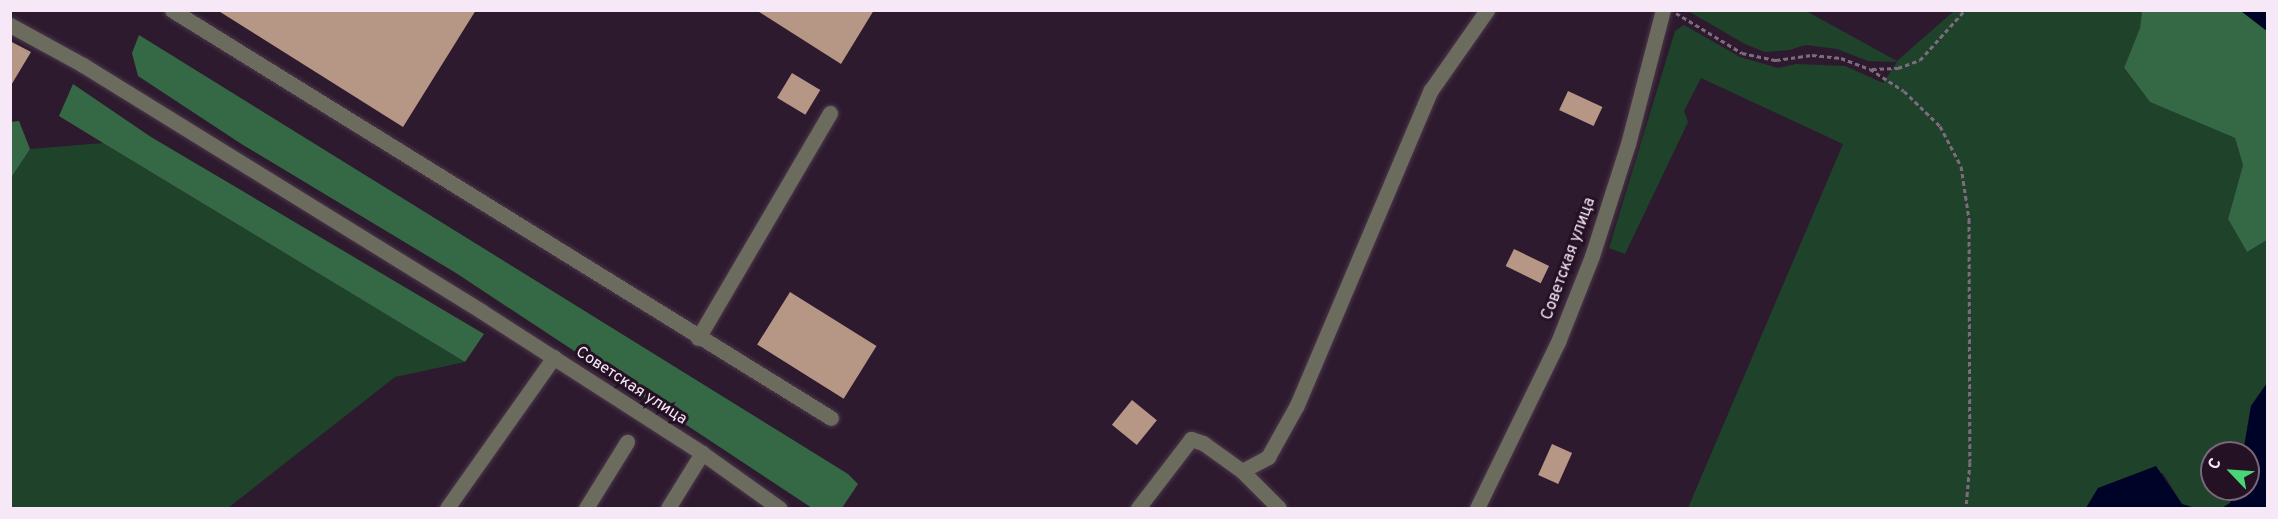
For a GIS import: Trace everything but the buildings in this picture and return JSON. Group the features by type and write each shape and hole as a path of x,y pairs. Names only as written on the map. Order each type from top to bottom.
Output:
{"street":[{"path":"172,10 698,338 831,418"},
{"path":"1242,471 1268,457 1297,405 1431,90 1487,10"},
{"name":"Советская улица","path":"1477,508 1558,342 1592,256 1628,144 1663,10"},
{"name":"Советская улица","path":"10,25 83,65 461,298 702,453 779,508"},
{"path":"698,338 830,113"},
{"path":"447,508 554,357"},
{"path":"1138,508 1191,439 1203,443 1242,471 1279,508"},
{"path":"586,508 627,442"},
{"path":"668,508 702,453"}],"path":[{"path":"1672,10 1742,53 1776,60 1812,55 1841,58 1870,69 1904,92 1940,126 1961,166 1969,219 1970,462 1966,508"},
{"path":"1870,69 1898,68 1920,60 1965,10"}],"green space":[{"path":"1688,11 1806,11 1897,61 1954,11 2142,11 2140,28 2124,69 2150,102 2235,138 2243,165 2228,219 2247,252 2267,240 2267,383 2251,406 2245,441 2200,441 2200,501 2231,501 2230,503 2222,508 2195,508 2182,504 2163,473 2098,488 2086,508 1688,508 1843,144 1701,78 1684,111 1688,122 1625,254 1609,248 1675,31 1684,25 1740,57 1778,68 1796,64 1845,66 1883,83 1897,62 1868,61 1837,49 1806,45 1789,50 1765,52 1745,44"},
{"path":"2142,11 2241,11 2267,31 2267,240 2247,252 2228,219 2243,165 2235,138 2150,102 2124,68 2140,28"},
{"path":"139,35 848,474 858,484 842,508 812,508 456,273 243,145 138,76 132,53"},
{"path":"73,84 151,137 484,334 465,362 103,143 59,116"},
{"path":"19,121 30,149 11,178 11,122"},
{"path":"103,143 465,362 395,377 228,508 11,508 11,178 30,149"}],"water":[{"path":"2241,11 2267,11 2267,31"},
{"path":"2267,383 2267,508 2222,508 2231,501 2260,501 2260,441 2245,441 2251,406"},
{"path":"2156,466 2182,504 2195,508 2086,508 2098,488"}]}
